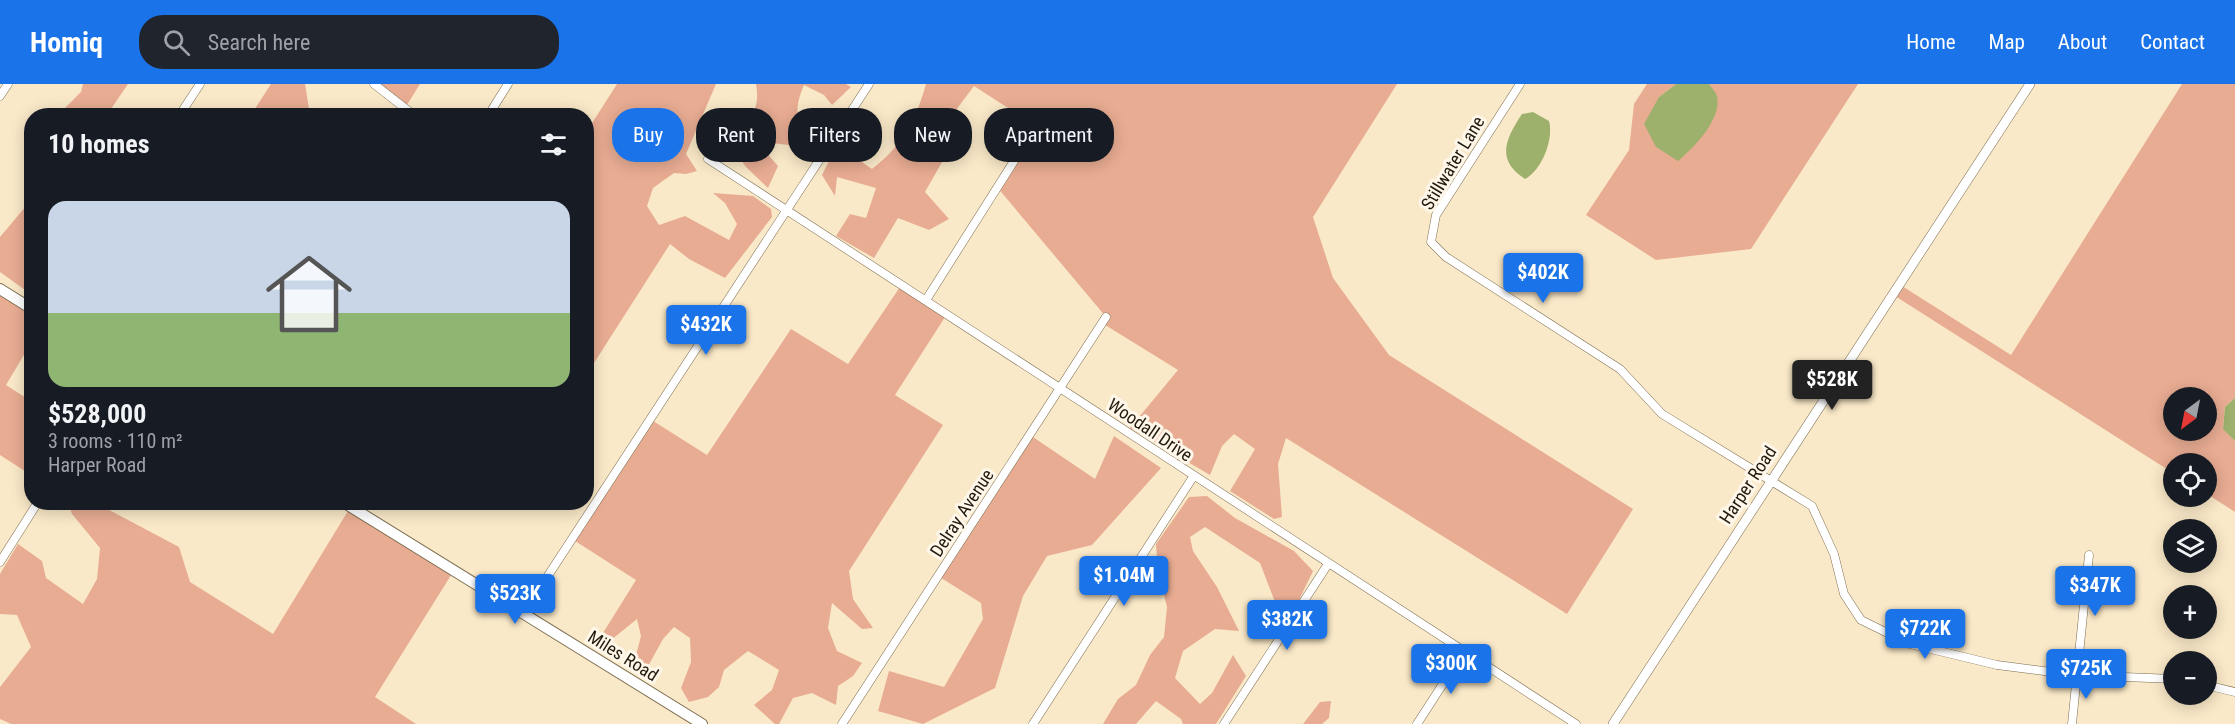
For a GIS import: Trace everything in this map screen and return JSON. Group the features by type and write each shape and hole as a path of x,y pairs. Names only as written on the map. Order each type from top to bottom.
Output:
{"main road":[{"path":"0,289 24,304"},
{"name":"Miles Road","path":"356,510 702,724"}],"street":[{"path":"0,96 8,84"},
{"path":"184,108 200,84"},
{"path":"375,84 405,108"},
{"path":"493,108 508,84"},
{"path":"594,505 869,84"},
{"name":"Stillwater Lane","path":"1520,84 1436,215 1431,242 1446,257 1620,369 1662,414 1770,482"},
{"name":"Harper Road","path":"1613,724 2030,84"},
{"name":"Woodall Drive","path":"713,162 1576,724"},
{"path":"926,300 1013,162"},
{"name":"Delray Avenue","path":"842,724 1106,317"},
{"path":"1033,724 1194,477"},
{"path":"1770,482 1812,506 1834,554 1844,594 1861,620 1910,644 1998,665 2075,675 2163,679"},
{"path":"0,562 33,510"},
{"path":"523,614 591,510"},
{"path":"2072,724 2075,675 2089,555"},
{"path":"1224,724 1328,564"},
{"path":"1417,724 1463,652"},
{"path":"2217,688 2235,692"}],"shaded area":[{"path":"83,84 128,84 112,108 65,108 81,92"},
{"path":"271,84 305,84 309,108 256,108"},
{"path":"374,84 420,84 405,108"},
{"path":"617,84 716,84 706,108 696,108 696,131 686,154 697,171 686,174 674,173 653,188 647,206 659,225 685,216 729,240 737,224 725,203 713,193 753,196 771,209 772,217 725,278 689,259 670,244 594,363 594,120"},
{"path":"756,84 846,84 851,87 832,105 824,95 804,85 798,108 788,108 788,145 776,144 776,108 756,108"},
{"path":"926,84 1397,84 1313,217 1333,278 1389,355 1633,509 1567,614 1286,438 1278,464 1282,517 1274,519 1230,491 1255,449 1234,434 1222,446 1210,475 1130,428 1178,370 1102,323 1106,317 997,187 1013,162 1114,162 1114,108 1008,108 974,86 958,108 918,108"},
{"path":"1647,84 1676,84 1659,97 1717,96 1709,84 1858,84 1751,249 1656,260 1586,215 1629,150 1634,104"},
{"path":"1676,84 1709,84 1716,94 1717,105 1711,124 1705,133 1678,161 1656,147 1644,124 1659,97"},
{"path":"2182,84 2235,84 2235,398 2225,407 2223,428 2235,441 2235,512 2217,500 2217,453 2163,453 2163,467 1895,296 1902,286 2011,355"},
{"path":"1533,112 1549,121 1550,136 1537,169 1525,179 1510,164 1506,148 1522,114"},
{"path":"894,148 894,162 942,162 925,192 949,219 929,230 898,218 874,258 836,236 850,214 866,218 876,188 837,177 835,196 822,175 828,162 862,162 872,169"},
{"path":"742,162 774,162 778,166 768,188"},
{"path":"24,208 24,289 0,272 0,237"},
{"path":"902,284 947,314 895,395 943,425 849,571 853,599 873,628 862,629 832,603 828,628 837,651 862,663 853,676 838,686 836,705 812,693 793,698 779,724 775,724 754,705 772,690 779,670 748,651 724,670 719,687 708,697 689,702 681,688 691,662 690,638 674,627 663,639 647,668 634,663 641,636 637,619 611,640 603,633 636,580 572,539 591,510 594,510 594,505 650,419 707,455 791,329 848,364"},
{"path":"0,289 24,304 24,355 6,385 24,397 24,470 0,455"},
{"path":"2235,398 2235,441 2223,429 2225,407"},
{"path":"1030,435 1095,479 1114,436 1161,468 1092,545 1047,556 1023,596 995,688 923,724 878,711 889,671 944,687 983,619 981,603 938,576"},
{"path":"1207,496 1235,518 1294,551 1313,571 1296,606 1280,615 1260,563 1205,527 1190,537 1193,551 1217,587 1239,631 1215,629 1183,651 1175,678 1200,704 1212,693 1233,655 1246,676 1216,724 1183,724 1181,719 1156,701 1136,724 1103,724 1118,699 1136,685 1150,655 1164,637 1167,607 1158,570 1156,544 1189,497"},
{"path":"71,510 109,510 179,547 190,582 273,634 349,510 357,510 453,572 375,697 416,724 11,724 0,719 0,687 31,647 17,615 0,614 0,574 18,544 42,561 46,578 83,604 97,579 100,548"},
{"path":"1331,701 1329,718 1322,724 1303,724 1320,702"}]}
